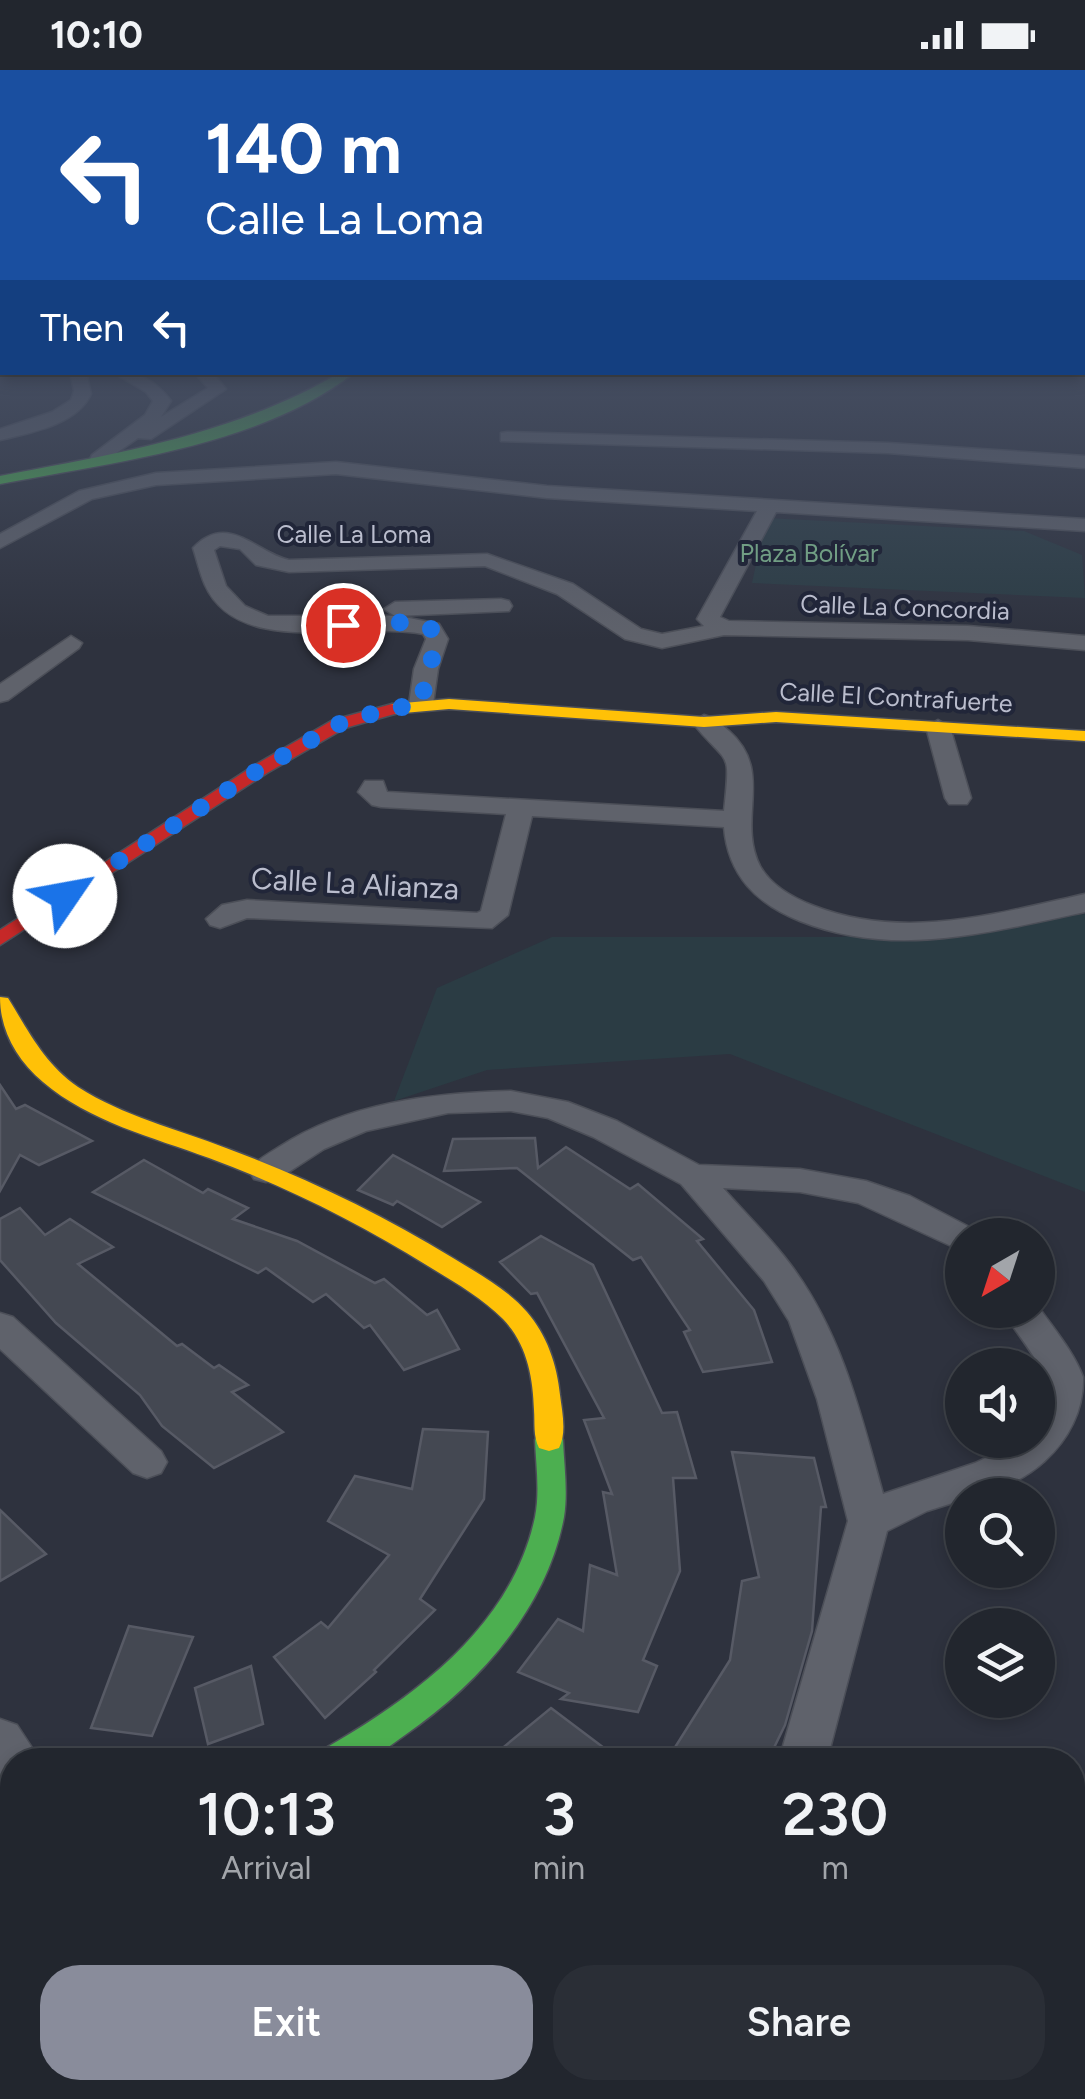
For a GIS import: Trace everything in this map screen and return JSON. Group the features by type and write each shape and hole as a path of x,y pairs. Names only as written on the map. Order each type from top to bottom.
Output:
{"street":[{"path":"99,459 110,451"},
{"path":"0,480 138,451"},
{"path":"926,451 1085,462"},
{"path":"0,542 86,496 156,479 336,468 547,492 1085,525"},
{"path":"724,628 708,619 769,507"},
{"name":"Calle La Loma","path":"250,620 226,602 207,570 203,548 216,540 248,545 263,561 289,566 487,560 565,589 633,634 662,640 724,628"},
{"path":"250,620 297,612 501,606"},
{"path":"250,620 288,627 411,622 431,629 437,640 420,704"},
{"name":"Calle La Concordia","path":"724,628 968,634 1085,643"},
{"path":"0,695 72,644"},
{"name":"Calle El Contrafuerte","path":"0,939 260,769 339,724 384,710 420,704 704,722 776,717 1085,736"},
{"path":"704,722 738,753 743,768 738,838 746,869 779,902 824,923 892,936 925,935 1085,903"},
{"path":"938,727 958,798"},
{"path":"374,786 371,792 381,799 739,820"},
{"name":"Calle La Alianza","path":"220,919 232,911 247,909 482,922 494,915 521,806"},
{"path":"0,1004 26,1048 54,1081 101,1106 266,1172 429,1254 490,1293 524,1326 543,1368 552,1504 537,1559 484,1645 437,1694 358,1748"},
{"path":"266,1172 312,1141 372,1118 448,1103 512,1101 556,1109 604,1129 693,1176 777,1272 807,1320 837,1399 869,1521 806,1748"},
{"path":"693,1176 790,1177 844,1186 891,1198 945,1227"},
{"path":"869,1521 913,1499 1033,1458 1057,1438 1070,1416 1070,1391 1032,1328"},
{"path":"9,1347 148,1462"}],"green space":[{"name":"Plaza Bolívar","path":"766,518 1024,531 1082,555 1085,598 752,583"},
{"path":"1085,914 1085,1192 730,1054 487,1070 394,1101 437,988 552,937 840,937"}],"building":[{"path":"0,1085 16,1109 25,1105 92,1141 39,1165 20,1155 0,1191"},
{"path":"535,1138 538,1168 566,1147 630,1189 638,1184 703,1239 697,1241 754,1310 772,1362 703,1372 684,1332 690,1330 641,1257 633,1260 517,1168 444,1171 453,1139"},
{"path":"393,1155 480,1202 442,1227 397,1201 393,1205 358,1190"},
{"path":"144,1160 203,1193 208,1189 248,1208 233,1219 297,1241 375,1283 384,1279 427,1315 437,1310 459,1349 404,1370 370,1325 364,1328 326,1294 313,1302 266,1268 258,1273 93,1192"},
{"path":"20,1208 45,1235 70,1219 113,1247 78,1264 177,1346 182,1344 214,1368 219,1365 248,1385 232,1392 283,1432 214,1468 162,1426 140,1395 56,1323 0,1260 0,1219"},
{"path":"541,1236 593,1265 662,1413 677,1412 696,1478 673,1478 680,1571 643,1660 657,1666 638,1712 561,1699 569,1693 518,1672 558,1619 583,1631 590,1565 617,1575 603,1492 612,1494 584,1420 604,1418 537,1293 531,1294 500,1262"},
{"path":"423,1429 488,1432 484,1499 420,1599 435,1610 325,1718 274,1657 321,1622 328,1628 389,1555 328,1521 355,1476 412,1489"},
{"path":"732,1452 814,1458 826,1507 821,1507 812,1631 785,1725 774,1748 675,1748 730,1660 742,1581 759,1577"},
{"path":"0,1510 46,1554 0,1581"},
{"path":"129,1626 193,1637 152,1736 91,1728"},
{"path":"251,1666 263,1724 208,1744 195,1688"},
{"path":"551,1708 604,1748 503,1748"}],"traffic: fast":[{"path":"0,480 150,451"},
{"path":"357,1748 406,1716 470,1662 520,1595 549,1518 549,1440"}],"traffic: slow":[{"path":"392,709 449,704 704,722 776,717 1085,736"},
{"path":"0,1003 36,1062 72,1093 118,1117 239,1161 321,1197 399,1238 498,1300 527,1330 539,1354 549,1440"}],"traffic: jam":[{"path":"0,939 261,769 339,724 392,709"}],"route":[{"path":"65,896 260,769 339,724 420,704 426,669 437,640 431,629 411,622 343,625"}]}
